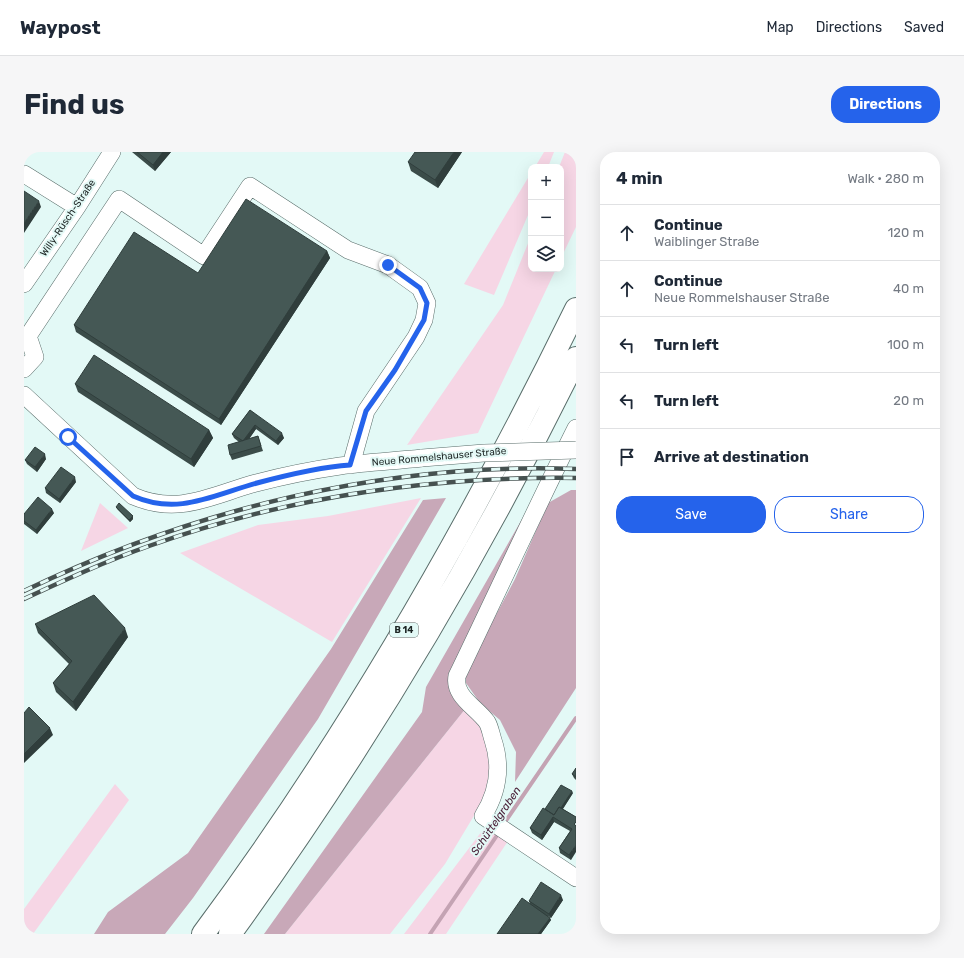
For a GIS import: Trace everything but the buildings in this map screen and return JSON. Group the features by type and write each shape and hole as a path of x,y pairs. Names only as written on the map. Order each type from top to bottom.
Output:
{"highway":[{"name":"B 14","path":"203,934 300,797 374,681 453,546 535,392 576,309"},
{"name":"B 14","path":"230,934 343,771 418,652 491,522 576,358"}],"street":[{"name":"Willy-Rüsch-Straße","path":"24,284 77,207 112,152"},
{"path":"24,174 77,207"},
{"path":"24,369 36,357 28,336 119,199 204,256 250,186 348,250 388,265 420,288 427,303 424,320 395,370 366,411 350,465"},
{"name":"Neue Rommelshauser Straße","path":"24,395 133,496 146,502 164,506 186,505 257,483 350,465 484,452 576,450"},
{"path":"576,428 457,676 456,683 458,692 488,724 494,744 498,779 490,804 483,816 576,878"}],"shaded area":[{"path":"544,152 554,152 549,164 537,164"},
{"path":"565,152 576,152 576,227 564,252 564,164 560,164"},
{"path":"528,178 528,215 494,295 464,284"},
{"path":"528,243 528,272 555,272 478,433 407,445 503,305"},
{"path":"571,490 576,490 576,688 515,782 516,752 500,720 480,703 466,683 466,671 515,579 548,503"},
{"path":"421,498 332,642 180,553 258,525 328,516"},
{"path":"446,498 318,719 193,898 165,934 94,934 108,912 188,853 331,649 423,500"},
{"path":"100,503 128,528 81,551"},
{"path":"530,505 452,673 466,708 285,934 264,934 422,712 426,687"},
{"path":"466,708 481,722 489,746 490,789 445,864 390,934 285,934"},
{"path":"115,784 129,800 33,934 24,934 24,909"},
{"path":"485,827 508,841 446,934 404,934"}],"waterway":[{"name":"Schüttelgraben","path":"503,825 576,718"},
{"name":"Schüttelgraben","path":"430,934 500,831"}],"railway":[{"path":"24,591 89,562 155,536 223,515 292,497 363,483 434,474 505,469 576,469"},
{"path":"24,599 101,564 149,546 253,514 306,502 359,493 467,481 521,478 576,478"}],"route":[{"path":"68,437 133,496 146,502 164,506 186,505 257,483 350,465 366,411 395,370 416,337 424,320 427,303 420,288 388,265"}]}
